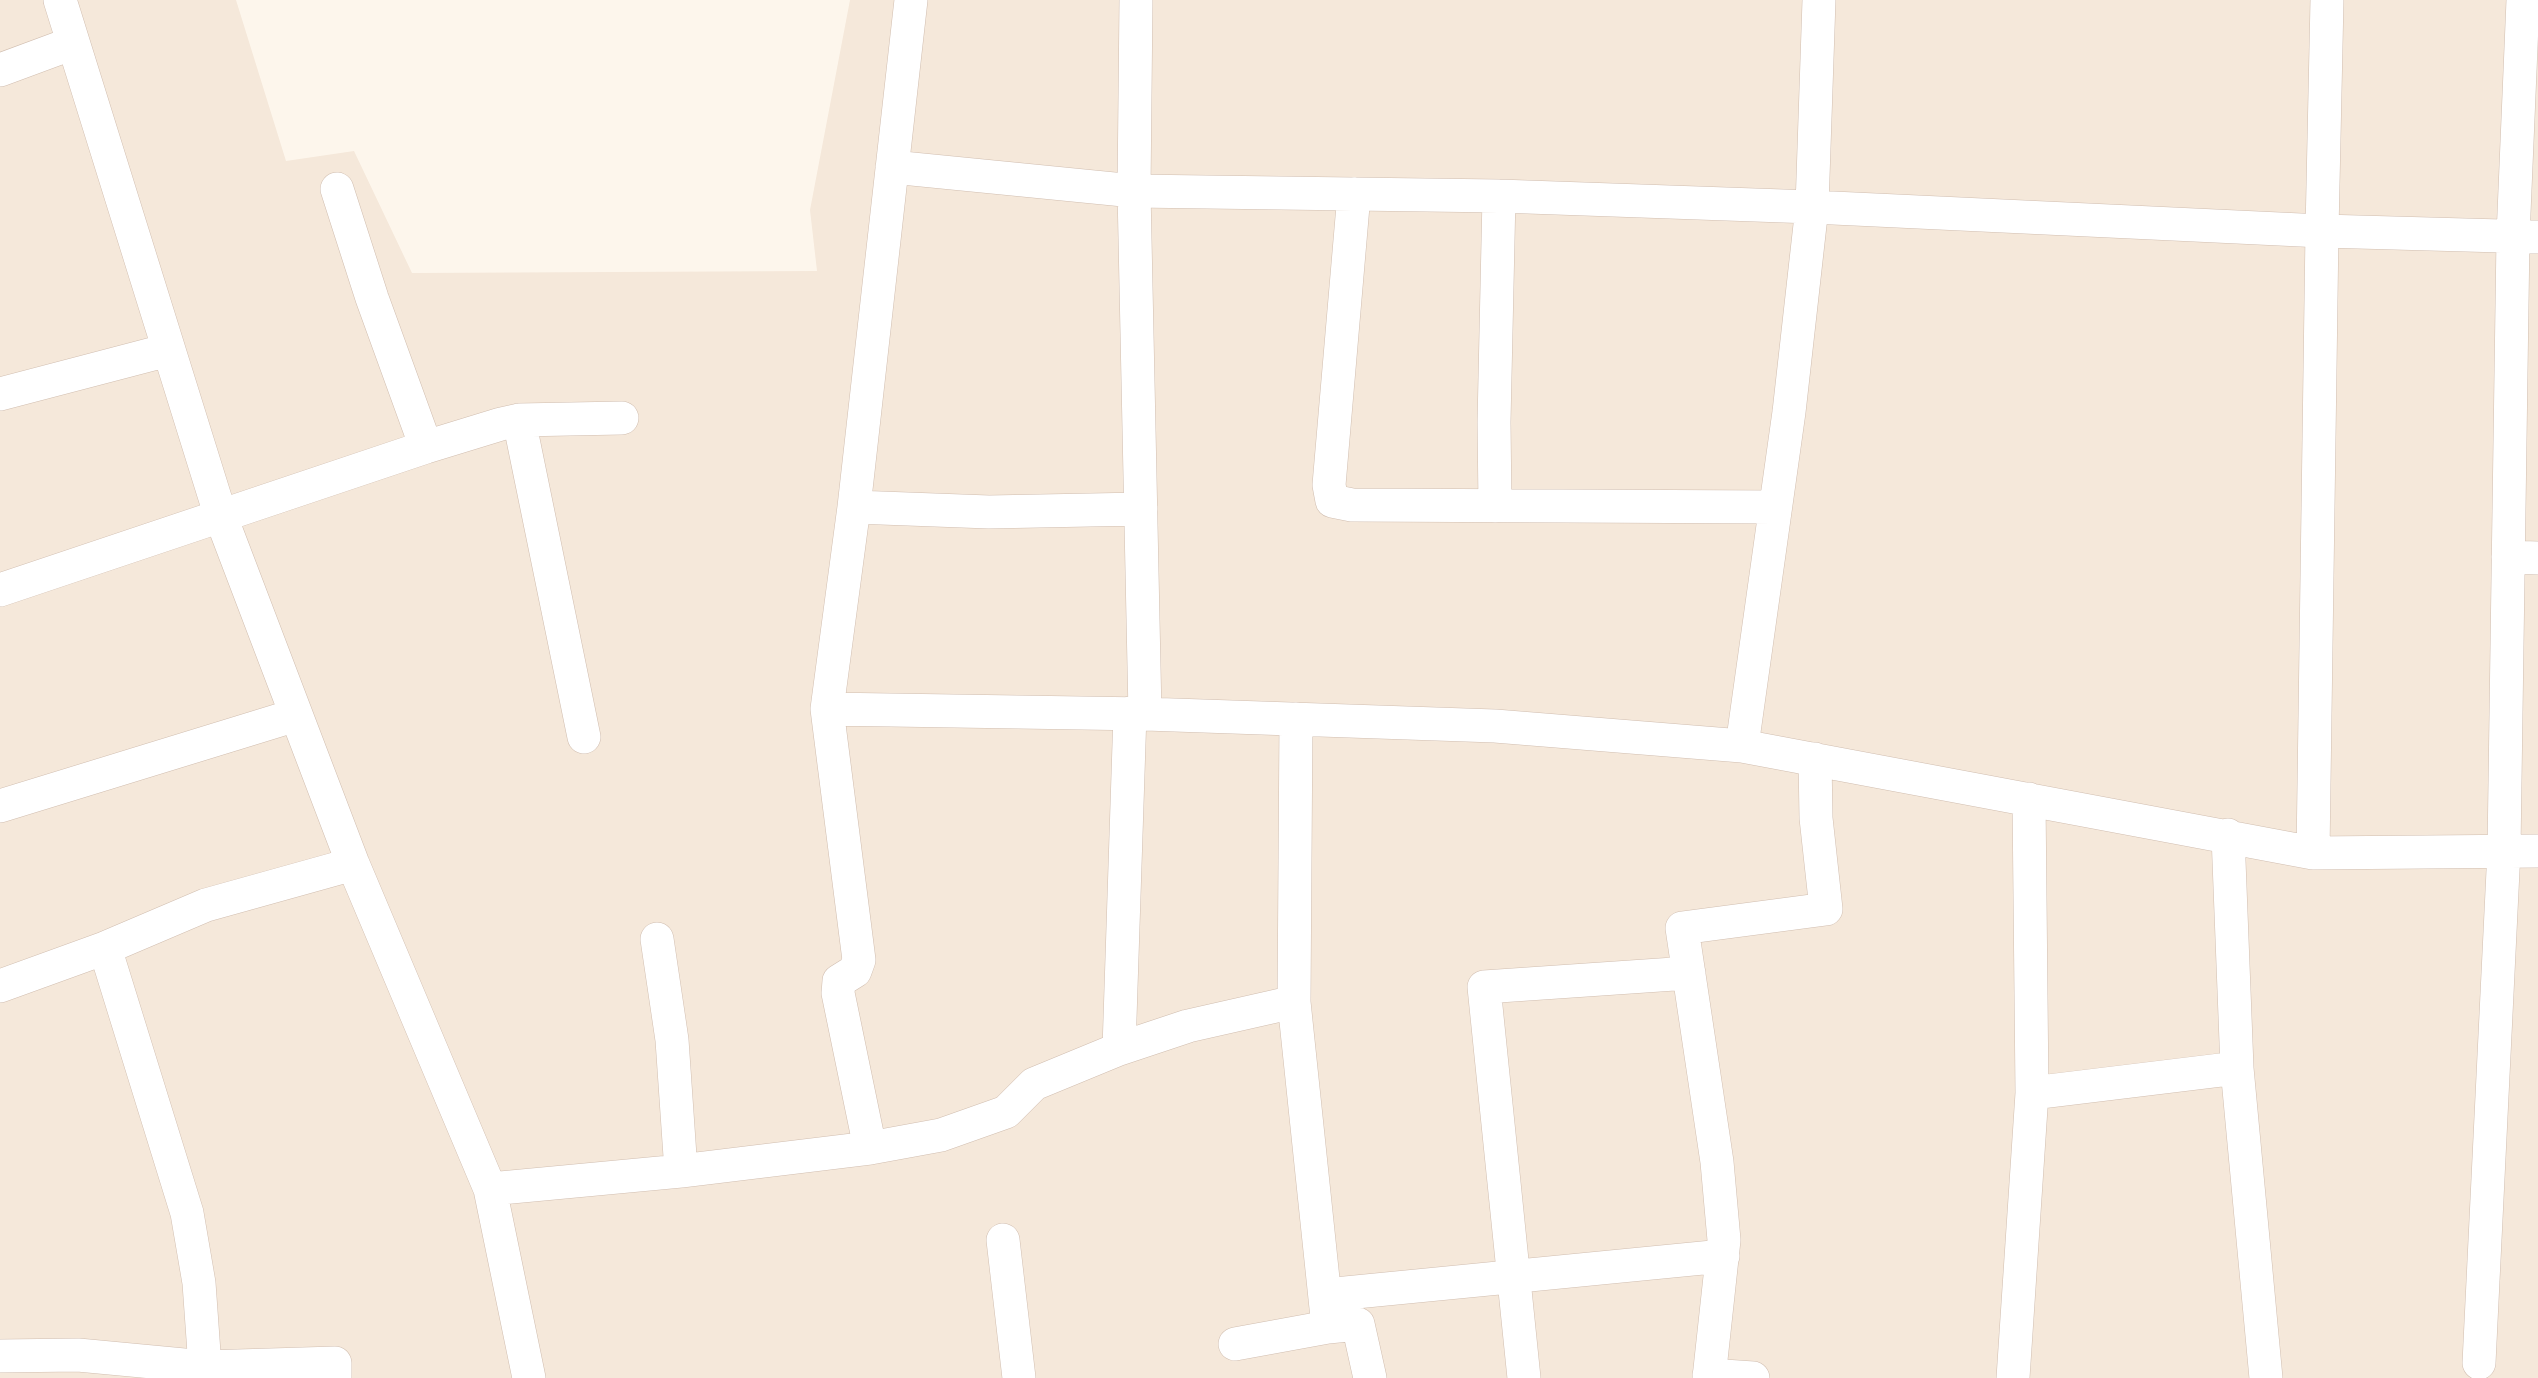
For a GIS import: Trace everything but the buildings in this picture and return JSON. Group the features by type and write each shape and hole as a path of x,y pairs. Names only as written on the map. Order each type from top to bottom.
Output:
{"street":[{"path":"60,0 221,517 353,864 490,1189 529,1378"},
{"path":"870,1148 838,993 839,981 855,971 859,960 827,709 854,507 911,0"},
{"path":"1119,1049 1138,713 1141,509 1134,191 1136,0"},
{"path":"1742,746 1775,507 1812,207 1819,0"},
{"path":"2313,853 2327,0"},
{"path":"2479,1363 2504,850 2523,557 2525,237 2523,0"},
{"path":"0,70 73,43"},
{"path":"892,167 1134,191 1499,196 1812,207 2322,231 2525,237"},
{"path":"337,189 372,298 426,447"},
{"path":"1354,194 1329,485 1332,501 1352,505 1775,507"},
{"path":"1496,506 1494,422 1499,196"},
{"path":"0,394 168,350"},
{"path":"0,590 426,447 519,420 622,417"},
{"path":"519,420 584,737"},
{"path":"854,507 989,512 1141,509"},
{"path":"827,709 1138,713 1495,726 1742,746 2228,835 2313,853 2409,854 2538,851"},
{"path":"0,806 296,715"},
{"path":"1296,719 1294,1002 1328,1327"},
{"path":"1753,1378 1709,1377 1724,1240 1717,1162 1682,928 1826,909 1816,818 1815,759"},
{"path":"2013,1378 2032,1093 2029,799"},
{"path":"2228,835 2237,1068 2266,1378"},
{"path":"0,986 105,948 206,905 353,864"},
{"path":"657,939 672,1040 681,1171"},
{"path":"105,948 187,1213 199,1283 205,1367"},
{"path":"1524,1378 1484,987 1689,973"},
{"path":"490,1189 681,1171 870,1148 941,1136 1006,1112 1034,1084 1119,1049 1188,1026 1294,1002"},
{"path":"2032,1093 2237,1068"},
{"path":"1003,1240 1019,1378"},
{"path":"1325,1294 1723,1256"},
{"path":"1235,1344 1328,1327 1358,1324 1370,1378"},
{"path":"0,1356 78,1354 205,1367 335,1363 335,1378"}],"shaded area":[{"path":"0,0 236,0 286,161 354,151 412,273 817,271 810,210 850,0 2538,0 2538,1378 0,1378"}]}
